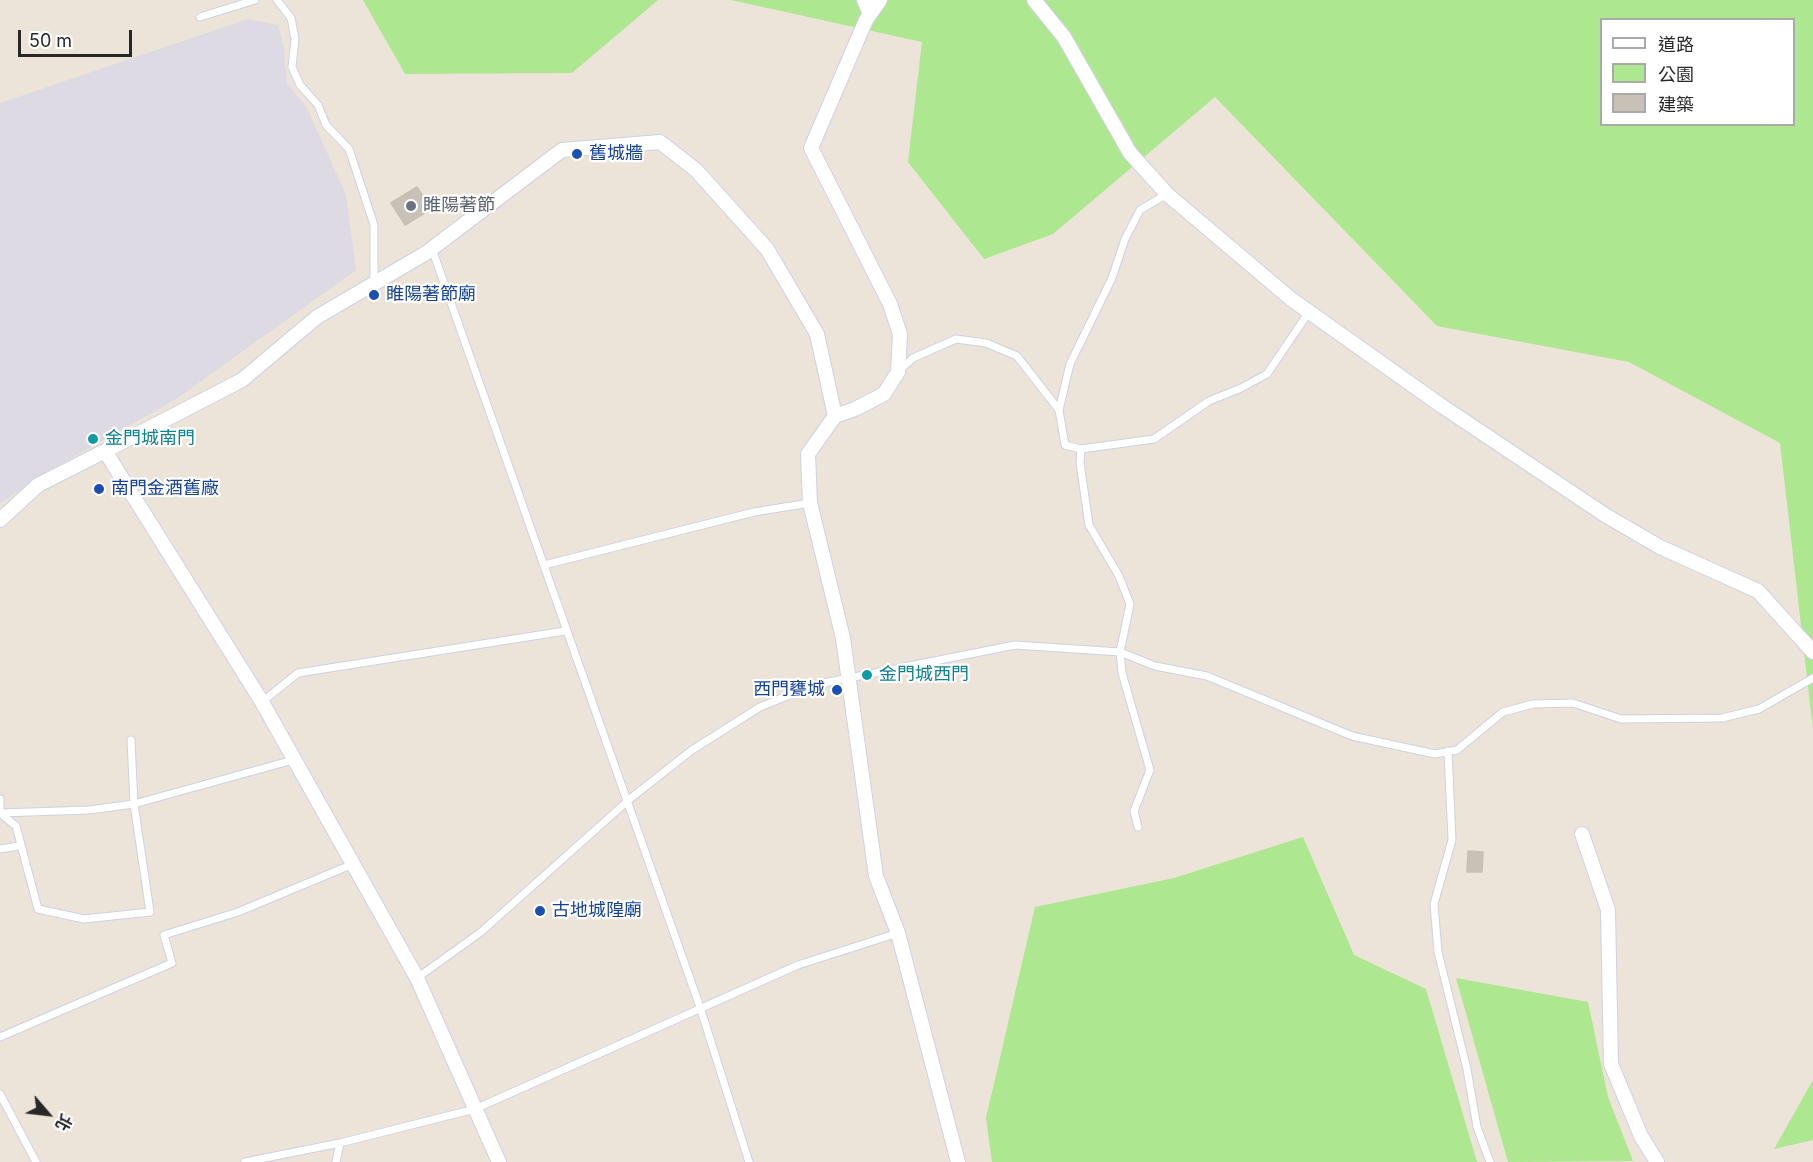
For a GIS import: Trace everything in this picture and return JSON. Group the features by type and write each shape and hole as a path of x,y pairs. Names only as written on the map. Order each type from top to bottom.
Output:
{"street":[{"path":"864,0 870,14"},
{"path":"880,0 870,14 811,148 890,304 900,334 898,372 884,394 855,409 835,416 808,454 810,503 843,638 876,876 898,933 958,1162"},
{"path":"1034,0 1064,37 1130,153 1167,194 1309,312 1439,404 1605,515 1660,547 1758,591 1813,652"},
{"path":"0,520 38,485 242,380 317,317 432,249 562,150 660,142 696,170 767,249 817,334 835,416"},
{"path":"105,452 262,702 417,978 499,1162"},
{"path":"1581,834 1608,910 1611,1064 1641,1136 1657,1162"}],"lane":[{"path":"200,17 255,0"},
{"path":"277,0 291,18 295,39 292,67 300,85 318,105 326,125 349,150 374,225 374,284"},
{"path":"1167,194 1140,210 1125,238 1112,278 1070,364 1059,410 1065,445 1081,448 1154,439 1209,401 1267,374 1309,312"},
{"path":"432,249 544,565 565,631 628,801 700,1007 749,1162"},
{"path":"898,372 913,358 956,339 986,343 1017,356 1059,410"},
{"path":"1081,448 1080,463 1089,525 1119,576 1130,604 1120,652 1122,673 1150,770 1134,810 1138,827"},
{"path":"544,565 754,512 810,503"},
{"path":"262,702 298,673 565,631"},
{"path":"417,978 481,932 628,801 692,750 760,707 814,685 1016,645 1120,652 1155,666 1207,676 1352,736 1435,754 1457,750 1503,712 1533,704 1573,703 1621,718 1722,718 1759,709 1813,678"},
{"path":"0,813 16,826 19,846 38,909 84,919 150,912 134,804 131,740"},
{"path":"1448,752 1452,840 1434,904 1438,952 1467,1069 1477,1127 1490,1162"},
{"path":"0,813 89,810 134,804 293,759"},
{"path":"0,799 0,813"},
{"path":"0,849 19,846"},
{"path":"0,1037 172,963 164,935 238,912 353,864"},
{"path":"245,1162 340,1143 475,1109 798,965 898,933"},
{"path":"0,1094 36,1162"},
{"path":"336,1162 340,1143"}],"shaded area":[{"path":"248,19 278,25 284,48 287,83 307,108 346,195 356,270 178,398 43,474 0,504 0,103"}],"green space":[{"path":"363,0 658,0 572,73 405,74"},
{"path":"731,0 1813,0 1813,729 1780,443 1629,362 1437,326 1215,97 1053,234 984,259 908,162 922,42"},
{"path":"1303,837 1354,955 1426,989 1477,1162 992,1162 986,1118 1035,907 1174,878"},
{"path":"1456,978 1588,1002 1608,1097 1633,1161 1508,1162"},
{"path":"1813,1080 1813,1140 1774,1149"}],"building":[{"name":"睢陽著節","path":"417,187 431,209 405,225 391,203"},
{"path":"1468,851 1483,852 1482,872 1467,872"}],"place":[{"name":"舊城牆","path":"577,154"},
{"name":"睢陽著節","path":"411,206"},
{"name":"睢陽著節廟","path":"374,295"},
{"name":"金門城南門","path":"93,439"},
{"name":"南門金酒舊廠","path":"99,489"},
{"name":"金門城西門","path":"867,675"},
{"name":"西門甕城","path":"837,690"},
{"name":"古地城隍廟","path":"540,911"}]}
